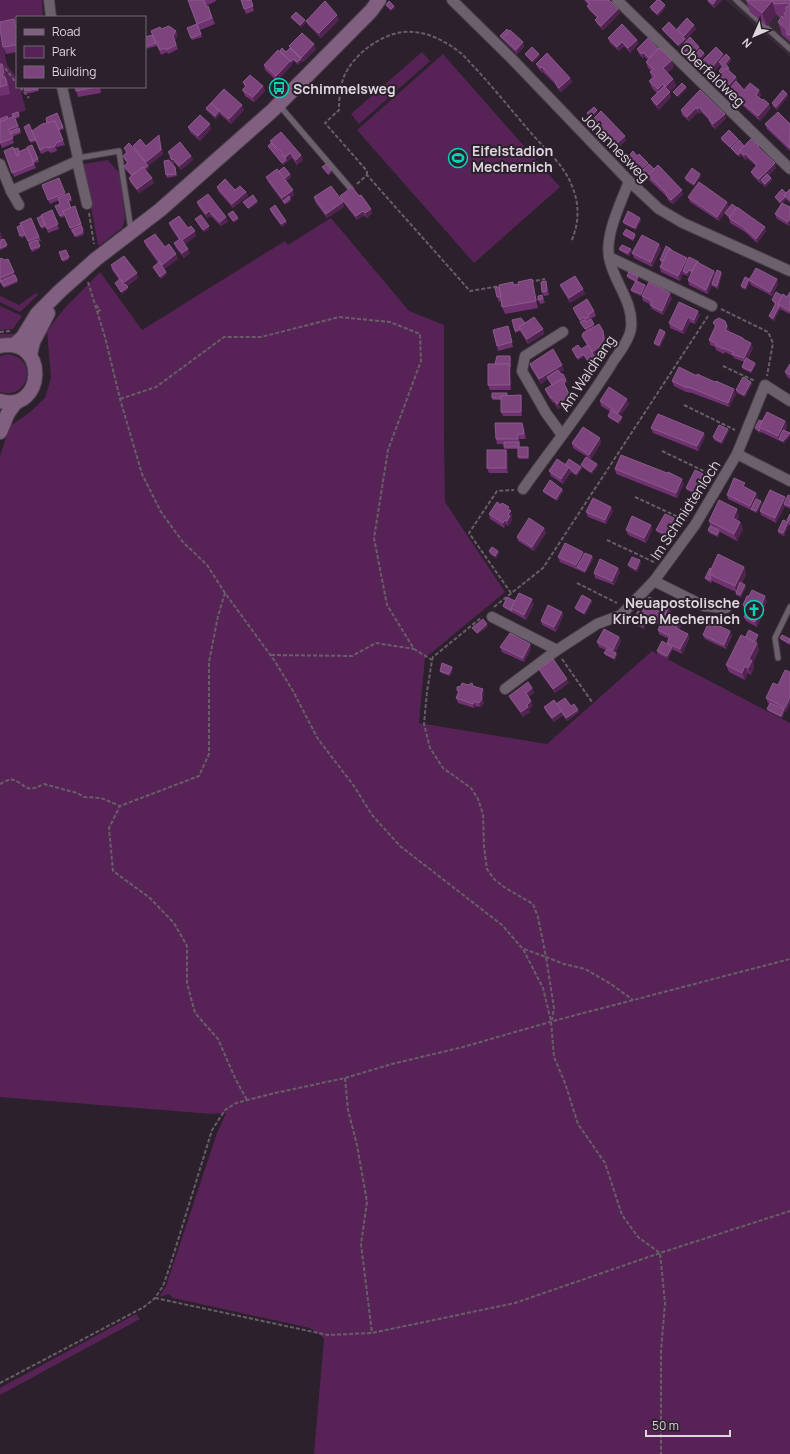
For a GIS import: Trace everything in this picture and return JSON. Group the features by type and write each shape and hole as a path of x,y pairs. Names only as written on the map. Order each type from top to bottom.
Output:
{"street":[{"path":"49,0 51,16"},
{"path":"0,346 14,338 24,337 38,314 60,291 96,259 160,210 278,104 371,12 379,0"},
{"name":"Johannesweg","path":"452,0 511,58 628,181 659,209 683,223 790,271"},
{"name":"Oberfeldweg","path":"617,0 790,169"},
{"path":"62,88 87,204"},
{"path":"12,191 78,160"},
{"path":"0,164 19,205"},
{"name":"Am Waldhang","path":"523,489 602,380 631,330 631,314 626,297 612,268 608,247 612,225 628,181"},
{"path":"609,257 713,306"},
{"path":"30,355 33,342 60,291"},
{"name":"Am Waldhang","path":"562,435 546,413 522,371 525,356 563,332"},
{"path":"0,432 8,413 16,402 28,394 31,390 35,382 37,372 30,355 14,338"},
{"path":"765,385 790,401"},
{"name":"Im Schmidtenloch","path":"505,689 557,650 597,624 621,615 654,581 695,525 737,454 765,385"},
{"path":"0,401 5,403 16,402"},
{"name":"Im Schmidtenloch","path":"737,454 790,481"},
{"name":"Im Schmidtenloch","path":"654,581 704,606 726,608"},
{"path":"490,613 557,650"}],"lane":[{"path":"736,0 790,48"},
{"path":"278,104 353,188"},
{"path":"78,160 119,151 131,232"},
{"path":"778,658 775,638 790,607"}],"path":[{"path":"501,286 470,291 367,175 367,171 325,123 339,110 339,99 343,79 356,58 364,50 378,41 400,33 413,32 432,36 454,48 466,59 552,156 569,178 576,196 578,210 578,220 575,234 571,242"},
{"path":"0,65 5,68 16,83"},
{"path":"21,88 28,98"},
{"path":"353,188 367,175"},
{"path":"87,204 95,248"},
{"path":"524,283 545,279"},
{"path":"87,280 106,337 120,399 142,474 161,512 182,540 207,565 225,594 270,655 294,691 318,739 354,786 372,815 400,846 502,925 523,949 543,988 551,1021 554,1057 565,1083 578,1124 605,1163 622,1215 638,1237 660,1253 665,1303 661,1351 662,1454"},
{"path":"551,1021 554,1008 538,917 533,904 504,887 494,879 487,869 484,847 483,814 478,799 471,788 443,768 430,748 424,724 432,660 543,568 713,306 768,332 773,343 765,385 724,366"},
{"path":"120,399 156,387 224,337 261,337 339,317 390,322 420,334 421,361 388,450 374,538 387,605 414,649"},
{"path":"0,332 14,338"},
{"path":"684,405 746,434"},
{"path":"662,451 722,479"},
{"path":"511,593 469,533 497,491 523,489"},
{"path":"636,496 695,525"},
{"path":"607,540 664,567"},
{"path":"577,583 627,608"},
{"path":"225,594 218,616 209,662 208,754 199,776 120,806 109,828 109,840 113,871 150,898 174,924 186,946 187,983 195,1013 218,1039 235,1078 247,1100"},
{"path":"270,655 352,656 376,643 414,649 432,660"},
{"path":"557,650 592,702"},
{"path":"0,784 10,779 17,780 26,789 34,789 44,784 77,793 84,797 101,798 120,806"},
{"path":"523,949 564,964 585,969 611,984 633,1000"},
{"path":"0,1383 144,1307 154,1298 163,1286 170,1266 212,1130 225,1110 236,1103 275,1092 345,1078 392,1064 463,1047 551,1021 790,959"},
{"path":"345,1078 348,1110 357,1145 367,1202 361,1244 372,1332"},
{"path":"154,1298 328,1335 372,1332 515,1303 660,1253 790,1212"}],"shaded area":[{"path":"725,0 790,0 790,57 745,17"}],"green space":[{"path":"0,0 42,0 43,16 16,16 16,23 0,27"},
{"path":"0,31 7,65 16,77 16,88 24,88 25,90 21,92 26,110 0,121"},
{"path":"422,52 430,61 359,124 351,114"},
{"name":"Eifelstadion Mechernich","path":"443,54 560,187 474,263 357,130"},
{"path":"108,160 120,174 125,219 122,228 98,245 83,164"},
{"path":"331,218 409,311 444,325 445,502 505,592 425,658 419,723 547,744 652,651 790,723 790,1454 314,1454 324,1338 310,1328 173,1298 169,1294 159,1297 166,1286 217,1133 226,1113 212,1114 0,1097 0,456 10,426 29,413 45,398 51,378 47,331 63,310 100,272 142,330 285,241 288,245"},
{"path":"90,256 22,331 18,329 34,307 69,273"},
{"path":"36,293 38,295 20,312 0,302 0,296 19,305"},
{"path":"0,306 22,316 13,329 0,330"},
{"path":"0,334 12,334 18,336 13,339 0,339"},
{"path":"8,354 18,357 24,363 27,371 23,385 18,391 10,393 0,392 0,356"},
{"path":"136,1314 140,1319 0,1395 0,1388"}],"building":[{"path":"188,0 204,0 206,7 208,6 212,18 197,24"},
{"path":"241,0 251,0 253,6 244,9"},
{"path":"586,0 609,0 618,9 601,26 595,20 598,17 587,6 590,4"},
{"path":"657,0 660,0 665,5 657,14 650,7"},
{"path":"708,0 716,0 713,4"},
{"path":"746,0 790,0 790,5 787,3 775,4 772,1 762,13"},
{"path":"325,1 337,15 319,33 306,21"},
{"path":"389,1 394,6 391,9 386,5"},
{"path":"790,6 790,35 787,35 787,30 778,22 782,16 784,18 786,16 784,14 786,7"},
{"path":"296,12 305,20 300,25 291,17"},
{"path":"687,18 694,25 684,36 677,29"},
{"path":"14,19 16,27 16,45 3,47 0,22"},
{"path":"669,22 685,39 678,45 662,29"},
{"path":"197,24 201,34 191,38 187,28"},
{"path":"622,24 637,40 628,48 622,42 617,47 608,38"},
{"path":"169,26 176,31 173,36 176,45 166,50 165,48 160,50 151,31 160,27 161,29"},
{"path":"507,29 509,31 503,38 504,39 500,36"},
{"path":"510,30 523,42 516,50 503,38"},
{"path":"302,33 314,44 301,58 289,46"},
{"path":"152,35 156,43 146,47 146,37"},
{"path":"690,37 699,47 690,56 681,47"},
{"path":"648,38 658,49 649,58 637,49"},
{"path":"532,47 539,54 532,61 525,54"},
{"path":"716,47 723,54 708,72 699,64"},
{"path":"282,48 286,52 290,48 301,59 297,62 294,59 290,62 280,51"},
{"path":"659,48 672,60 663,68 673,79 665,87 663,84 658,89 649,81 655,76 650,72 653,69 646,62"},
{"path":"700,49 704,53 697,61 693,57"},
{"path":"278,50 290,61 276,76 264,65"},
{"path":"547,53 570,78 559,88 555,83 556,82 542,67 541,68 536,64"},
{"path":"726,54 730,58 725,64 729,68 726,68 721,73 719,71 723,66 719,62"},
{"path":"0,64 2,64 4,73 2,74 3,77 5,77 7,85 0,87"},
{"path":"726,68 736,77 726,88 715,79"},
{"path":"250,75 263,86 253,97 243,91 246,86 243,82"},
{"path":"736,81 744,90 750,83 759,90 756,95 769,104 758,116 740,101 735,104 726,93"},
{"path":"682,83 686,87 677,96 673,92"},
{"path":"664,86 670,92 657,105 651,99"},
{"path":"24,88 38,88 38,89 25,91"},
{"path":"75,88 91,88 76,91"},
{"path":"224,89 242,105 229,119 211,103"},
{"path":"700,90 725,114 713,124 699,107 687,117 681,110"},
{"path":"783,90 787,94 776,107 772,103"},
{"path":"211,103 219,111 215,116 206,108"},
{"path":"594,107 597,110 590,117 587,113"},
{"path":"601,111 625,136 614,146 603,132 591,121"},
{"path":"18,112 19,115 13,117 12,114"},
{"path":"778,112 790,124 790,148 765,124"},
{"path":"57,113 63,127 58,129 55,121 47,123 46,118"},
{"path":"200,115 210,124 198,136 188,127"},
{"path":"7,116 8,118 0,122 0,119"},
{"path":"14,116 18,126 9,129 13,138 0,143 0,122"},
{"path":"55,121 63,140 56,143 55,146 49,148 46,147 40,150 32,131 42,124"},
{"path":"29,124 35,139 30,141 24,127"},
{"path":"19,128 20,131 11,134 10,132"},
{"path":"729,130 738,139 730,147 721,138"},
{"path":"281,132 301,155 296,160 290,153 285,158 270,141"},
{"path":"159,135 161,150 146,162 133,146 140,139 146,146"},
{"path":"751,139 759,145 758,147 775,163 759,179 751,172 757,165 740,150"},
{"path":"739,140 744,146 738,155 731,148"},
{"path":"180,142 191,156 179,166 173,159 172,160 168,152"},
{"path":"129,143 148,166 143,167 132,175 124,166 128,163 123,156 127,152 124,148"},
{"path":"271,143 286,160 282,163 268,146"},
{"path":"32,145 38,159 33,161 27,147"},
{"path":"13,147 17,156 19,155 18,152 28,148 34,164 12,173 4,151"},
{"path":"18,148 19,155 17,156 14,149"},
{"path":"633,151 637,156 639,154 648,163 639,171 627,158"},
{"path":"169,160 175,167 176,174 166,175 164,161"},
{"path":"326,164 331,170 328,174 322,167"},
{"path":"649,164 654,169 648,175 648,178 642,171"},
{"path":"658,165 682,190 671,200 648,175"},
{"path":"143,167 152,178 137,189 129,178"},
{"path":"284,167 290,174 284,179 279,171"},
{"path":"692,168 700,174 694,184 685,178"},
{"path":"277,169 293,190 282,198 266,177"},
{"path":"767,174 771,178 765,184 761,180"},
{"path":"59,178 65,193 48,200 42,185"},
{"path":"225,179 235,190 240,186 246,192 232,204 217,187"},
{"path":"699,182 727,202 717,217 688,197"},
{"path":"331,186 343,202 326,214 314,197"},
{"path":"352,187 359,196 361,195 371,209 365,213 363,211 356,216 340,196"},
{"path":"782,189 786,193 784,195 785,197 780,202 775,197"},
{"path":"790,189 790,199 789,199 784,195"},
{"path":"69,193 71,199 68,200 71,208 63,211 64,214 60,216 55,206 60,204 58,198"},
{"path":"208,194 226,217 220,222 209,211 206,214 197,202"},
{"path":"253,195 257,201 248,208 243,202"},
{"path":"289,196 290,199 285,203 283,201"},
{"path":"782,203 790,207 790,218 788,222 775,214"},
{"path":"732,204 737,208 730,217 725,213"},
{"path":"275,205 286,221 281,224 270,209"},
{"path":"75,206 81,224 70,228 63,211"},
{"path":"737,207 765,227 756,239 743,227 729,218"},
{"path":"52,210 58,224 47,229 41,215"},
{"path":"233,211 238,218 233,221 228,214"},
{"path":"628,211 640,218 635,228 623,222"},
{"path":"201,215 209,226 203,230 195,219"},
{"path":"42,216 45,225 41,227 37,218"},
{"path":"179,216 188,228 191,226 195,231 182,240 188,249 182,253 174,243 180,239 169,223"},
{"path":"31,218 39,237 28,241 20,223"},
{"path":"21,225 25,234 20,236 17,227"},
{"path":"81,226 83,230 82,232 76,235 74,234 72,230"},
{"path":"626,229 635,234 633,239 623,234"},
{"path":"155,234 165,247 169,244 176,254 162,265 144,241"},
{"path":"642,235 659,244 651,262 632,253"},
{"path":"4,239 7,245 0,248 0,242"},
{"path":"37,240 40,246 31,249 29,243"},
{"path":"622,245 631,249 628,253 619,249"},
{"path":"666,246 671,250 669,249 663,261 660,260"},
{"path":"669,249 687,258 678,276 660,267"},
{"path":"66,250 69,257 62,260 59,252"},
{"path":"124,256 137,273 123,283 111,265"},
{"path":"689,257 699,262 697,262 692,271 689,270 687,273 683,271"},
{"path":"2,258 4,260 8,259 14,272 0,278 0,259"},
{"path":"159,262 166,272 160,277 153,267"},
{"path":"697,262 714,271 706,290 688,280"},
{"path":"756,268 777,279 770,292 749,280"},
{"path":"717,270 721,272 717,286 712,284"},
{"path":"629,272 638,276 636,281 627,276"},
{"path":"15,275 17,280 3,286 1,281"},
{"path":"575,276 583,289 569,298 560,285"},
{"path":"745,277 749,279 745,288 741,286"},
{"path":"120,279 124,285 125,284 128,287 121,292 115,283"},
{"path":"532,279 536,301 502,307 499,285 513,282 513,285 519,284 518,282"},
{"path":"546,281 547,291 542,292 541,282"},
{"path":"636,281 645,285 641,294 631,290"},
{"path":"649,282 670,293 662,311 650,305 652,301 642,296"},
{"path":"499,287 501,296 497,297 495,288"},
{"path":"776,292 783,296 778,304 779,307 773,318 769,316 776,303 772,300"},
{"path":"790,292 790,311 778,304 783,294 787,297"},
{"path":"542,295 543,299 538,300 538,296"},
{"path":"587,299 594,311 588,315 589,317 585,319 584,317 580,320 573,308"},
{"path":"679,302 698,311 694,320 688,317 682,330 669,323"},
{"path":"534,317 543,329 527,339 519,327"},
{"path":"521,318 525,323 519,327 520,329 515,331 512,320"},
{"path":"719,318 725,321 727,326 725,330 751,343 744,358 732,354 733,352 715,345 716,343 709,340 716,325 713,323"},
{"path":"591,319 594,324 585,329 580,322 585,320 586,322"},
{"path":"599,324 603,331 604,339 599,347 592,352 582,336 583,333"},
{"path":"508,326 512,342 497,346 493,330"},
{"path":"660,329 665,332 659,345 654,343"},
{"path":"578,345 581,349 588,345 595,356 588,360 583,354 577,358 572,349"},
{"path":"553,349 562,365 539,379 530,364"},
{"path":"497,356 510,356 510,367 509,364 495,364"},
{"path":"746,358 755,363 751,371 742,367"},
{"path":"488,364 509,364 510,385 488,385"},
{"path":"790,364 790,375 785,372"},
{"path":"679,367 697,376 697,374 734,389 728,403 672,381"},
{"path":"558,370 561,374 563,374 566,380 563,382 562,379 552,385 547,377"},
{"path":"743,377 751,382 744,395 736,390"},
{"path":"562,379 570,396 557,404 545,389"},
{"path":"609,387 627,399 618,413 600,401"},
{"path":"492,393 507,393 507,396 492,398"},
{"path":"521,395 521,412 501,412 501,396"},
{"path":"611,410 622,417 618,422 608,416"},
{"path":"767,412 785,421 778,436 759,427"},
{"path":"658,414 704,433 697,446 651,428"},
{"path":"759,420 762,421 759,431 755,428"},
{"path":"495,423 522,423 524,434 518,434 518,439 496,439"},
{"path":"719,425 728,429 721,442 713,437"},
{"path":"583,427 600,438 589,455 572,443"},
{"path":"783,430 790,433 783,441 779,439"},
{"path":"504,442 519,442 519,447 528,447 528,457 518,457 518,447 504,447"},
{"path":"487,450 506,450 506,468 487,468"},
{"path":"621,455 667,473 668,472 682,479 676,493 615,469"},
{"path":"586,457 597,464 591,472 581,465"},
{"path":"557,459 569,467 561,479 549,471"},
{"path":"569,459 581,467 576,474 565,465"},
{"path":"695,470 703,474 694,492 686,488"},
{"path":"734,478 745,483 743,486 756,493 750,506 727,495"},
{"path":"550,480 562,489 556,499 543,491"},
{"path":"770,490 785,497 775,518 760,511"},
{"path":"788,495 790,496 789,506 784,504"},
{"path":"593,498 611,507 605,520 586,512"},
{"path":"756,499 761,501 756,511 751,509"},
{"path":"719,500 737,509 733,518 740,522 734,534 709,521"},
{"path":"497,502 501,505 502,503 509,507 507,509 511,511 508,514 510,516 507,521 505,520 503,523 489,514"},
{"path":"665,514 674,518 666,534 656,530"},
{"path":"790,514 790,521 787,520"},
{"path":"632,516 651,525 644,538 626,530"},
{"path":"529,518 544,528 532,547 517,537"},
{"path":"783,520 788,522 783,533 778,531"},
{"path":"710,526 719,530 717,535 708,530"},
{"path":"565,543 583,552 576,565 558,557"},
{"path":"492,547 498,551 495,556 489,551"},
{"path":"585,553 592,556 585,571 577,567"},
{"path":"718,554 744,567 735,586 709,574"},
{"path":"632,557 640,560 636,569 628,565"},
{"path":"600,559 618,568 612,581 594,573"},
{"path":"710,568 709,574 711,579 710,580 705,578"},
{"path":"740,582 745,585 740,595 736,593"},
{"name":"Neuapostolische Kirche Mechernich","path":"752,590 765,596 761,606 763,607 755,622 744,617 748,609 743,605 747,596 749,596"},
{"path":"519,593 532,599 524,615 511,608"},
{"path":"582,595 591,600 584,613 575,608"},
{"path":"507,597 515,601 511,608 512,611 503,606"},
{"path":"649,597 669,607 665,615 679,621 676,628 688,634 680,649 667,643 670,636 658,630 661,622 642,612"},
{"path":"548,605 562,612 554,627 541,621"},
{"path":"638,611 648,617 643,626 633,621"},
{"path":"483,619 487,624 477,633 472,628"},
{"path":"710,619 716,622 715,624 730,631 724,645 703,635"},
{"path":"604,629 619,637 613,650 597,642"},
{"path":"749,630 758,635 754,642 745,638"},
{"path":"510,633 530,644 523,658 500,647"},
{"path":"741,635 757,643 749,659 752,661 748,668 745,666 742,673 726,665"},
{"path":"782,635 790,639 789,643 780,638"},
{"path":"662,641 672,647 667,656 657,651"},
{"path":"607,649 616,653 614,658 604,653"},
{"path":"553,659 567,679 553,689 539,669"},
{"path":"442,663 452,667 449,674 440,671"},
{"path":"785,670 790,672 790,697 785,708 766,698 773,683 778,685"},
{"path":"528,682 532,688 526,693 531,701 527,705 528,707 521,712 509,696"},
{"path":"462,683 468,685 472,683 473,686 483,689 481,694 482,699 479,703 474,701 473,704 456,698 459,691 457,690 457,687 461,686"},
{"path":"565,698 571,706 574,704 578,710 566,718 556,704"},
{"path":"554,700 562,711 552,718 544,707"},
{"path":"770,703 784,709 781,716 767,709"}],"place":[{"name":"Schimmelsweg","path":"279,88"},
{"name":"Eifelstadion Mechernich","path":"458,158"},
{"name":"Neuapostolische Kirche Mechernich","path":"754,610"}]}
